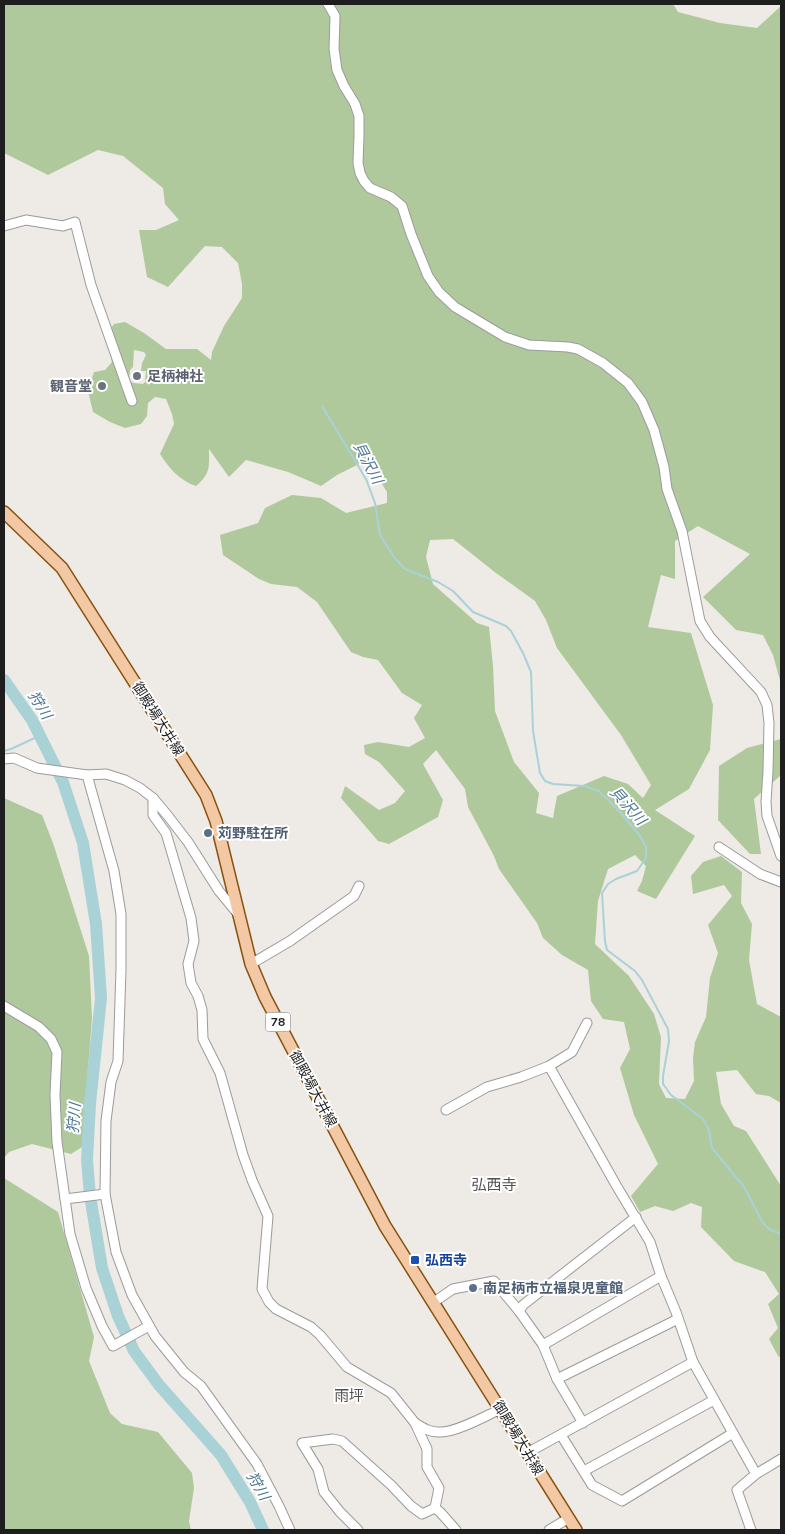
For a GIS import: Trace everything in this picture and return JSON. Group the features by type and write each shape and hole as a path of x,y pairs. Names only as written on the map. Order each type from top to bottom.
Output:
{"main road":[{"name":"御殿場大井線","path":"4,512 62,568 206,796 216,821 251,964 265,997 385,1226 576,1530"}],"street":[{"path":"328,4 335,16 334,49 337,70 355,104 358,116 358,163 360,174 370,188 400,203 428,276 439,292 455,307 505,338 529,345 578,349 603,363 628,384 642,402 654,430 664,467 667,489 682,531 700,621 710,637 761,692 767,705 769,724 767,816 781,856"},
{"path":"4,226 26,220 63,226 75,222 91,285 132,402"},
{"path":"4,760 14,758 37,768 84,774 106,774 125,780 140,788 153,798 188,842 219,891 239,916"},
{"path":"84,774 114,871 121,914 118,1061 111,1082 106,1121 105,1194 116,1252 146,1328 155,1336 184,1372 201,1386 257,1464 290,1530"},
{"path":"153,798 153,815 166,833 191,918 194,942 188,964 191,983 198,996 202,1010 203,1039 220,1073 243,1155 268,1216 262,1289 269,1302 276,1309 316,1331 347,1367 391,1393 415,1423 427,1449 427,1467 439,1488 435,1508"},
{"path":"719,847 760,874 781,882"},
{"path":"251,964 290,941 354,896 359,886"},
{"path":"4,1006 39,1027 51,1039 57,1052 54,1096 57,1142 70,1234 86,1288 102,1326 113,1346 117,1342 146,1328"},
{"path":"446,1110 487,1087 549,1066 572,1052 587,1023"},
{"path":"549,1066 650,1242 693,1362 756,1474"},
{"path":"65,1199 105,1194"},
{"path":"519,1311 523,1305 636,1217"},
{"path":"543,1345 661,1276"},
{"path":"434,1302 453,1289 494,1281 519,1311 543,1345 557,1379 582,1423"},
{"path":"557,1379 678,1319"},
{"path":"526,1453 693,1362"},
{"path":"584,1472 714,1400"},
{"path":"415,1423 427,1430 442,1432 459,1428 500,1409"},
{"path":"561,1435 592,1485 622,1501 733,1433"},
{"path":"358,1530 324,1492 318,1468 302,1443 333,1439 342,1441 422,1514 435,1508"},
{"path":"750,1530 737,1490 756,1474 781,1459"},
{"path":"435,1508 456,1530"},
{"path":"549,1530 569,1518"}],"green space":[{"path":"4,4 673,4 678,12 720,23 757,28 781,6 781,684 773,655 763,635 736,630 703,597 750,554 698,526 675,541 675,579 661,575 648,627 691,633 713,705 710,750 689,789 655,810 695,836 656,899 637,891 646,866 635,855 608,869 598,901 595,944 629,976 654,1014 661,1037 659,1084 666,1098 685,1099 694,1081 693,1058 695,1042 706,1017 710,978 718,953 708,925 732,896 724,885 693,894 691,876 703,862 721,856 742,872 741,903 752,924 749,960 757,1004 781,1017 781,1103 769,1096 756,1094 737,1070 716,1072 721,1104 734,1126 746,1131 781,1186 781,1358 769,1339 778,1328 768,1304 779,1294 765,1272 734,1261 701,1227 702,1207 691,1203 673,1211 655,1206 640,1212 631,1196 658,1164 634,1115 620,1068 630,1049 624,1022 603,1019 591,1001 588,970 562,955 543,938 537,923 499,869 468,807 465,789 436,750 423,764 443,800 438,817 389,844 378,841 341,798 345,786 379,810 395,803 405,791 379,762 365,754 364,745 378,742 409,747 425,738 414,718 422,705 402,693 378,660 351,652 317,602 297,587 271,584 259,579 223,555 220,535 258,523 265,508 292,495 321,498 346,513 387,503 387,492 367,460 337,475 321,486 288,472 246,460 229,477 209,449 207,473 196,486 185,481 175,473 160,454 174,424 166,399 155,397 148,403 147,416 141,424 125,428 93,412 88,391 94,372 105,370 112,362 105,335 114,324 125,322 166,349 197,349 211,360 212,352 224,326 242,298 242,284 238,263 222,247 205,246 168,287 147,277 139,230 156,230 179,220 165,204 163,188 123,156 98,150 48,175 4,153","holes":["134,350 144,352 146,355 141,371 146,371 143,384 133,383 129,380 130,370 133,367","453,539 535,601 546,620 557,648 621,735 651,785 643,798 628,784 604,776 557,796 553,818 536,813 539,793 514,762 495,711 489,627 477,623 433,584 426,557 430,540"]},
{"path":"781,739 781,775 754,799 761,854 750,854 718,820 719,766 747,748"},
{"path":"4,798 42,815 53,843 89,956 92,1018 82,1147 71,1154 32,1144 9,1152 4,1158"},
{"path":"4,1178 58,1212 94,1337 89,1361 110,1413 122,1424 158,1432 192,1473 194,1488 189,1521 191,1530 4,1530"}],"waterway":[{"name":"貝沢川","path":"322,406 366,479 375,503 380,535 394,557 405,569 438,582 453,591 473,612 506,626 511,631 531,672 533,731 540,773 545,781 553,784 584,786 599,791 640,836 646,847 646,858 637,871 608,884 602,893 607,950 635,971 642,980 668,1029 669,1041 663,1084 671,1095 703,1119 709,1130 712,1148 744,1187 763,1223 769,1229 781,1234"},
{"name":"狩川","path":"4,680 32,720 63,782 83,843 96,924 101,998 90,1104 87,1160 90,1196 102,1268 118,1316 134,1351 159,1385 221,1455 250,1502 263,1530"},
{"path":"4,751 39,736"}],"place":[{"name":"足柄神社","path":"137,376"},
{"name":"観音堂","path":"102,386"},
{"name":"苅野駐在所","path":"208,833"},
{"name":"弘西寺","path":"415,1260"},
{"name":"南足柄市立福泉児童館","path":"473,1288"}],"district":[{"name":"弘西寺","path":"494,1185"},
{"name":"雨坪","path":"349,1396"}]}
